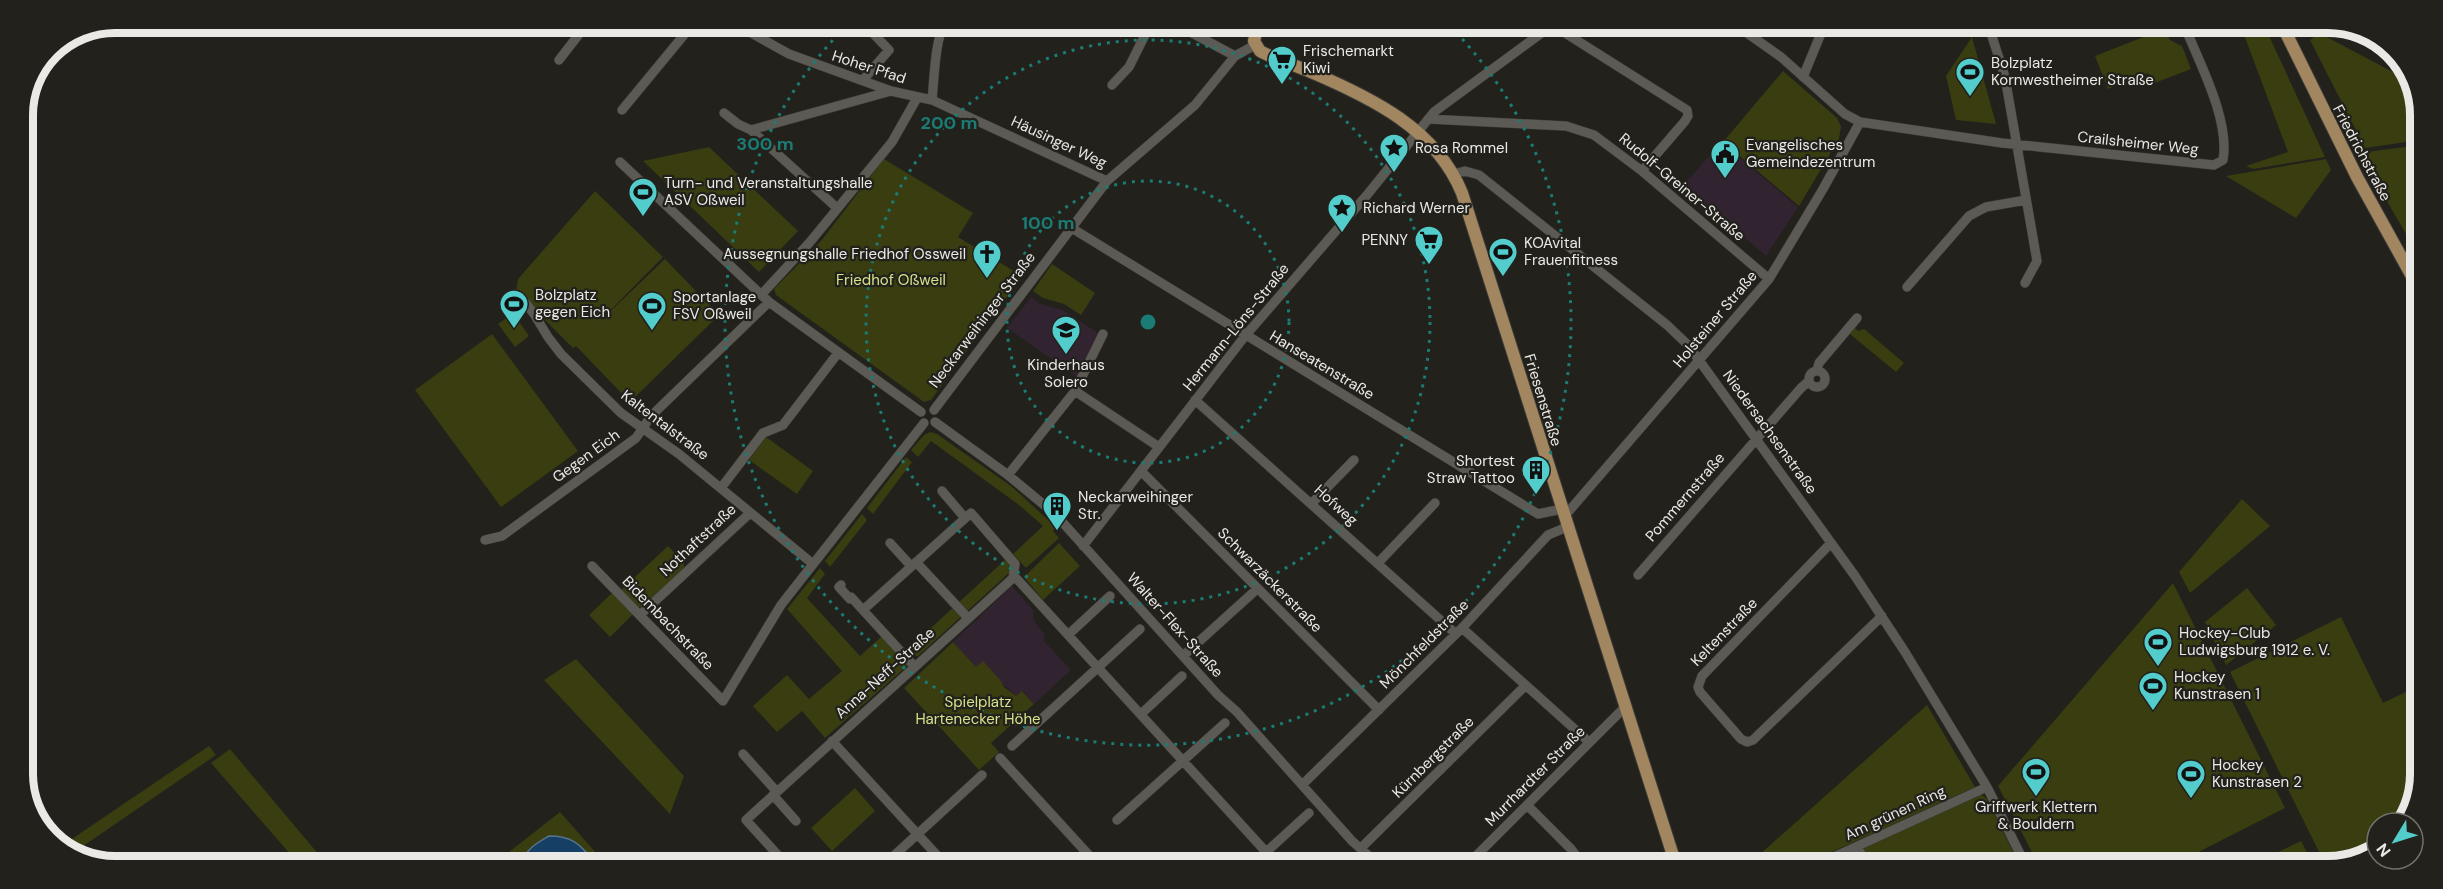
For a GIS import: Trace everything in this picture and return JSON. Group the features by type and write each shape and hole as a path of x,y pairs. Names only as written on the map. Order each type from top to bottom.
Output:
{"main road":[{"path":"1255,33 1255,45"},
{"name":"Friedrichstraße","path":"2286,33 2347,159 2410,273"},
{"name":"Friesenstraße","path":"1255,45 1266,54 1360,95 1384,108 1418,133 1439,153 1454,174 1466,204 1624,708 1673,856"}],"street":[{"path":"559,60 580,33"},
{"path":"622,110 686,33"},
{"name":"Hoher Pfad","path":"751,33 789,54 891,91 932,100"},
{"path":"863,80 889,50 873,33"},
{"path":"932,100 941,33"},
{"path":"1112,85 1129,67 1146,33"},
{"path":"1191,33 1235,56"},
{"name":"Hermann-Löns-Straße","path":"1083,546 1245,336 1367,195 1428,118 1542,33"},
{"path":"1563,33 1683,107 1689,113 1685,121 1642,171"},
{"path":"1748,33 1803,76 1845,114 1860,122 2017,144"},
{"path":"1803,76 1821,33"},
{"path":"1991,33 2005,76 2037,261 2025,284"},
{"name":"Crailsheimer Weg","path":"2017,144 2208,166 2220,163 2225,150 2219,117 2187,33"},
{"name":"Neckarweihinger Straße","path":"934,410 1107,181 1195,105 1235,56 1255,45"},
{"path":"752,130 891,91"},
{"path":"761,295 791,263 892,142 917,98"},
{"name":"Häusinger Weg","path":"932,100 1107,181"},
{"path":"724,113 738,124 752,130 837,208"},
{"name":"Rudolf-Greiner-Straße","path":"1428,118 1566,126 1594,135 1642,171 1769,279"},
{"name":"Holsteiner Straße","path":"1562,512 1569,511 1769,279 1860,122"},
{"path":"620,162 769,302 921,412"},
{"name":"Niedersachsenstraße","path":"1454,174 1466,171 1479,175 1668,326 1688,345 1882,616 1987,787 2021,856"},
{"path":"1907,286 1969,216 1986,207 2026,200"},
{"name":"Hanseatenstraße","path":"1070,227 1539,514 1562,512"},
{"name":"Kaltentalstraße","path":"515,294 525,302 561,354 621,413 643,427 721,488 813,564"},
{"name":"Gegen Eich","path":"484,540 502,536 636,438 651,416 769,302"},
{"path":"1817,370 1825,376 1825,382 1816,387 1809,381 1811,373 1817,370 1819,363 1857,318"},
{"path":"1008,475 1075,391 1103,334"},
{"path":"721,488 763,433 783,425 838,353"},
{"name":"Pommernstraße","path":"1638,575 1756,438 1809,381"},
{"path":"1075,391 1159,447"},
{"name":"Hofweg","path":"1195,400 1378,563 1526,686 1589,742"},
{"path":"926,408 934,410 937,415 935,422 929,425 924,423 920,417 921,412 926,408"},
{"name":"Walter-Flex-Straße","path":"935,422 1008,475 1055,514 1352,841 1370,856"},
{"path":"813,564 924,423"},
{"path":"1312,502 1354,460"},
{"name":"Schwarzäckerstraße","path":"1141,471 1379,711"},
{"path":"942,491 965,518"},
{"path":"1378,563 1435,503"},
{"name":"Nothaftstraße","path":"639,615 750,513"},
{"path":"863,610 970,513 1015,564 1013,578 1017,579 1270,856"},
{"name":"Mönchfeldstraße","path":"1302,785 1459,631 1548,535 1567,527"},
{"path":"890,543 968,618"},
{"name":"Keltenstraße","path":"1831,543 1702,676 1698,687 1700,692 1741,739 1747,742 1753,740 1882,616"},
{"name":"Bidembachstraße","path":"592,566 723,701 759,638 813,564"},
{"name":"Anna-Neff-Straße","path":"779,856 746,820 1013,578"},
{"path":"841,585 839,587 915,667"},
{"path":"1184,657 1257,589"},
{"path":"1068,635 1110,597"},
{"path":"1012,746 1140,629"},
{"path":"1141,714 1182,676"},
{"name":"Kürnbergstraße","path":"1361,848 1526,686"},
{"name":"Murrhardter Straße","path":"1476,856 1624,708"},
{"path":"1117,820 1225,723"},
{"path":"832,741 938,856"},
{"path":"743,754 796,821"},
{"path":"1000,758 1090,856"},
{"path":"894,856 981,775"},
{"name":"Am grünen Ring","path":"1838,856 1987,787"},
{"path":"1527,805 1576,856"},
{"path":"1262,856 1309,813"},
{"path":"1858,848 1862,856"}],"shaded area":[{"path":"1721,142 1798,207 1766,256 1684,185"},
{"name":"Kinderhaus Solero","path":"1031,297 1040,304 1063,310 1098,333 1077,377 1007,328"},
{"path":"1012,586 1033,610 1033,619 1044,634 1044,641 1071,670 1034,704 1023,691 1016,697 1008,688 976,667 953,642"}],"green space":[{"path":"2154,33 2166,33 2170,40 2182,46 2191,69 2152,84 2148,73 2108,89 2095,56"},
{"path":"2243,33 2268,33 2325,157 2253,169 2246,166 2288,152"},
{"path":"2319,33 2400,76 2410,110 2410,141 2365,148 2310,40"},
{"name":"Bolzplatz Kornwestheimer Straße","path":"1972,37 1996,124 1956,120 1946,76"},
{"path":"1783,71 1837,118 1841,126 1839,139 1799,206 1723,142"},
{"path":"2410,146 2410,241 2359,153"},
{"path":"709,147 798,231 759,272 643,161"},
{"name":"Friedhof Oßweil","path":"884,159 973,213 958,237 1022,276 931,400 924,402 776,295 774,289 821,241"},
{"path":"2326,159 2331,170 2296,218 2226,176"},
{"path":"595,191 663,257 597,324 665,259 719,315 630,402 576,346 573,348 516,291 518,279"},
{"path":"1052,264 1095,293 1081,315 1064,304 1043,298 1033,291"},
{"name":"Bolzplatz gegen Eich","path":"513,313 529,336 515,347 498,324"},
{"path":"1855,328 1858,331 1864,329 1904,363 1896,372 1850,334"},
{"path":"492,334 578,451 501,507 415,390"},
{"path":"930,432 937,434 1011,486 1056,527 1053,531 1059,538 1026,568 1013,554 1043,526 1019,505 931,441 918,457 911,450 924,435"},
{"path":"766,437 813,471 797,494 749,460"},
{"path":"906,457 912,462 873,514 867,508"},
{"path":"2242,499 2270,526 2190,593 2179,572"},
{"path":"862,514 867,520 830,567 825,561"},
{"path":"1059,543 1080,566 1043,600 1024,577"},
{"path":"668,546 684,563 684,568 642,607 637,607 621,590"},
{"path":"1006,559 1011,564 1010,572 918,656 912,656 907,650"},
{"path":"820,568 825,574 807,598 860,656 882,636 907,663 906,667 825,738 802,711 777,732 753,706 787,675 809,699 842,671 787,609"},
{"name":"Hockey-Club Ludwigsburg 1912 e. V.","path":"2173,583 2285,808 2191,856 2034,856 1998,786"},
{"path":"2247,588 2276,625 2226,665 2205,622"},
{"path":"612,593 633,614 610,637 589,615"},
{"path":"2341,617 2383,703 2410,690 2410,774 2406,800 2401,811 2365,811 2365,847 2344,854 2321,856 2230,672"},
{"name":"Spielplatz Hartenecker Höhe","path":"953,642 976,667 983,661 1004,687 1016,696 1022,691 1034,704 991,743 999,752 979,770 904,688"},
{"path":"576,659 684,776 670,814 544,680"},
{"path":"1927,705 1975,787 1823,856 1758,856"},
{"path":"209,746 216,755 80,848 69,841"},
{"path":"230,749 320,856 292,856 211,763"},
{"path":"855,788 875,811 832,851 811,828"},
{"path":"1981,794 1987,799 2015,856 1837,856"},
{"path":"560,812 599,856 504,856"},
{"path":"2301,841 2309,856 2270,856"}],"water":[{"path":"549,836 558,836 576,843 590,856 525,856 537,843"}],"place":[{"name":"Frischemarkt Kiwi","path":"1282,86"},
{"name":"Bolzplatz Kornwestheimer Straße","path":"1970,98"},
{"name":"Rosa Rommel","path":"1394,174"},
{"name":"Evangelisches Gemeindezentrum","path":"1725,180"},
{"name":"Turn- und Veranstaltungshalle ASV Oßweil","path":"643,218"},
{"name":"Richard Werner","path":"1342,234"},
{"name":"PENNY","path":"1429,266"},
{"name":"KOAvital Frauenfitness","path":"1503,278"},
{"name":"Aussegnungshalle Friedhof Ossweil","path":"987,280"},
{"name":"Bolzplatz gegen Eich","path":"514,330"},
{"name":"Sportanlage FSV Oßweil","path":"652,332"},
{"name":"Kinderhaus Solero","path":"1066,356"},
{"name":"Shortest Straw Tattoo","path":"1536,496"},
{"name":"Neckarweihinger Str.","path":"1057,532"},
{"name":"Hockey-Club Ludwigsburg 1912 e. V.","path":"2158,668"},
{"name":"Hockey Kunstrasen 1","path":"2153,712"},
{"name":"Griffwerk Klettern & Bouldern","path":"2036,798"},
{"name":"Hockey Kunstrasen 2","path":"2191,800"}]}
